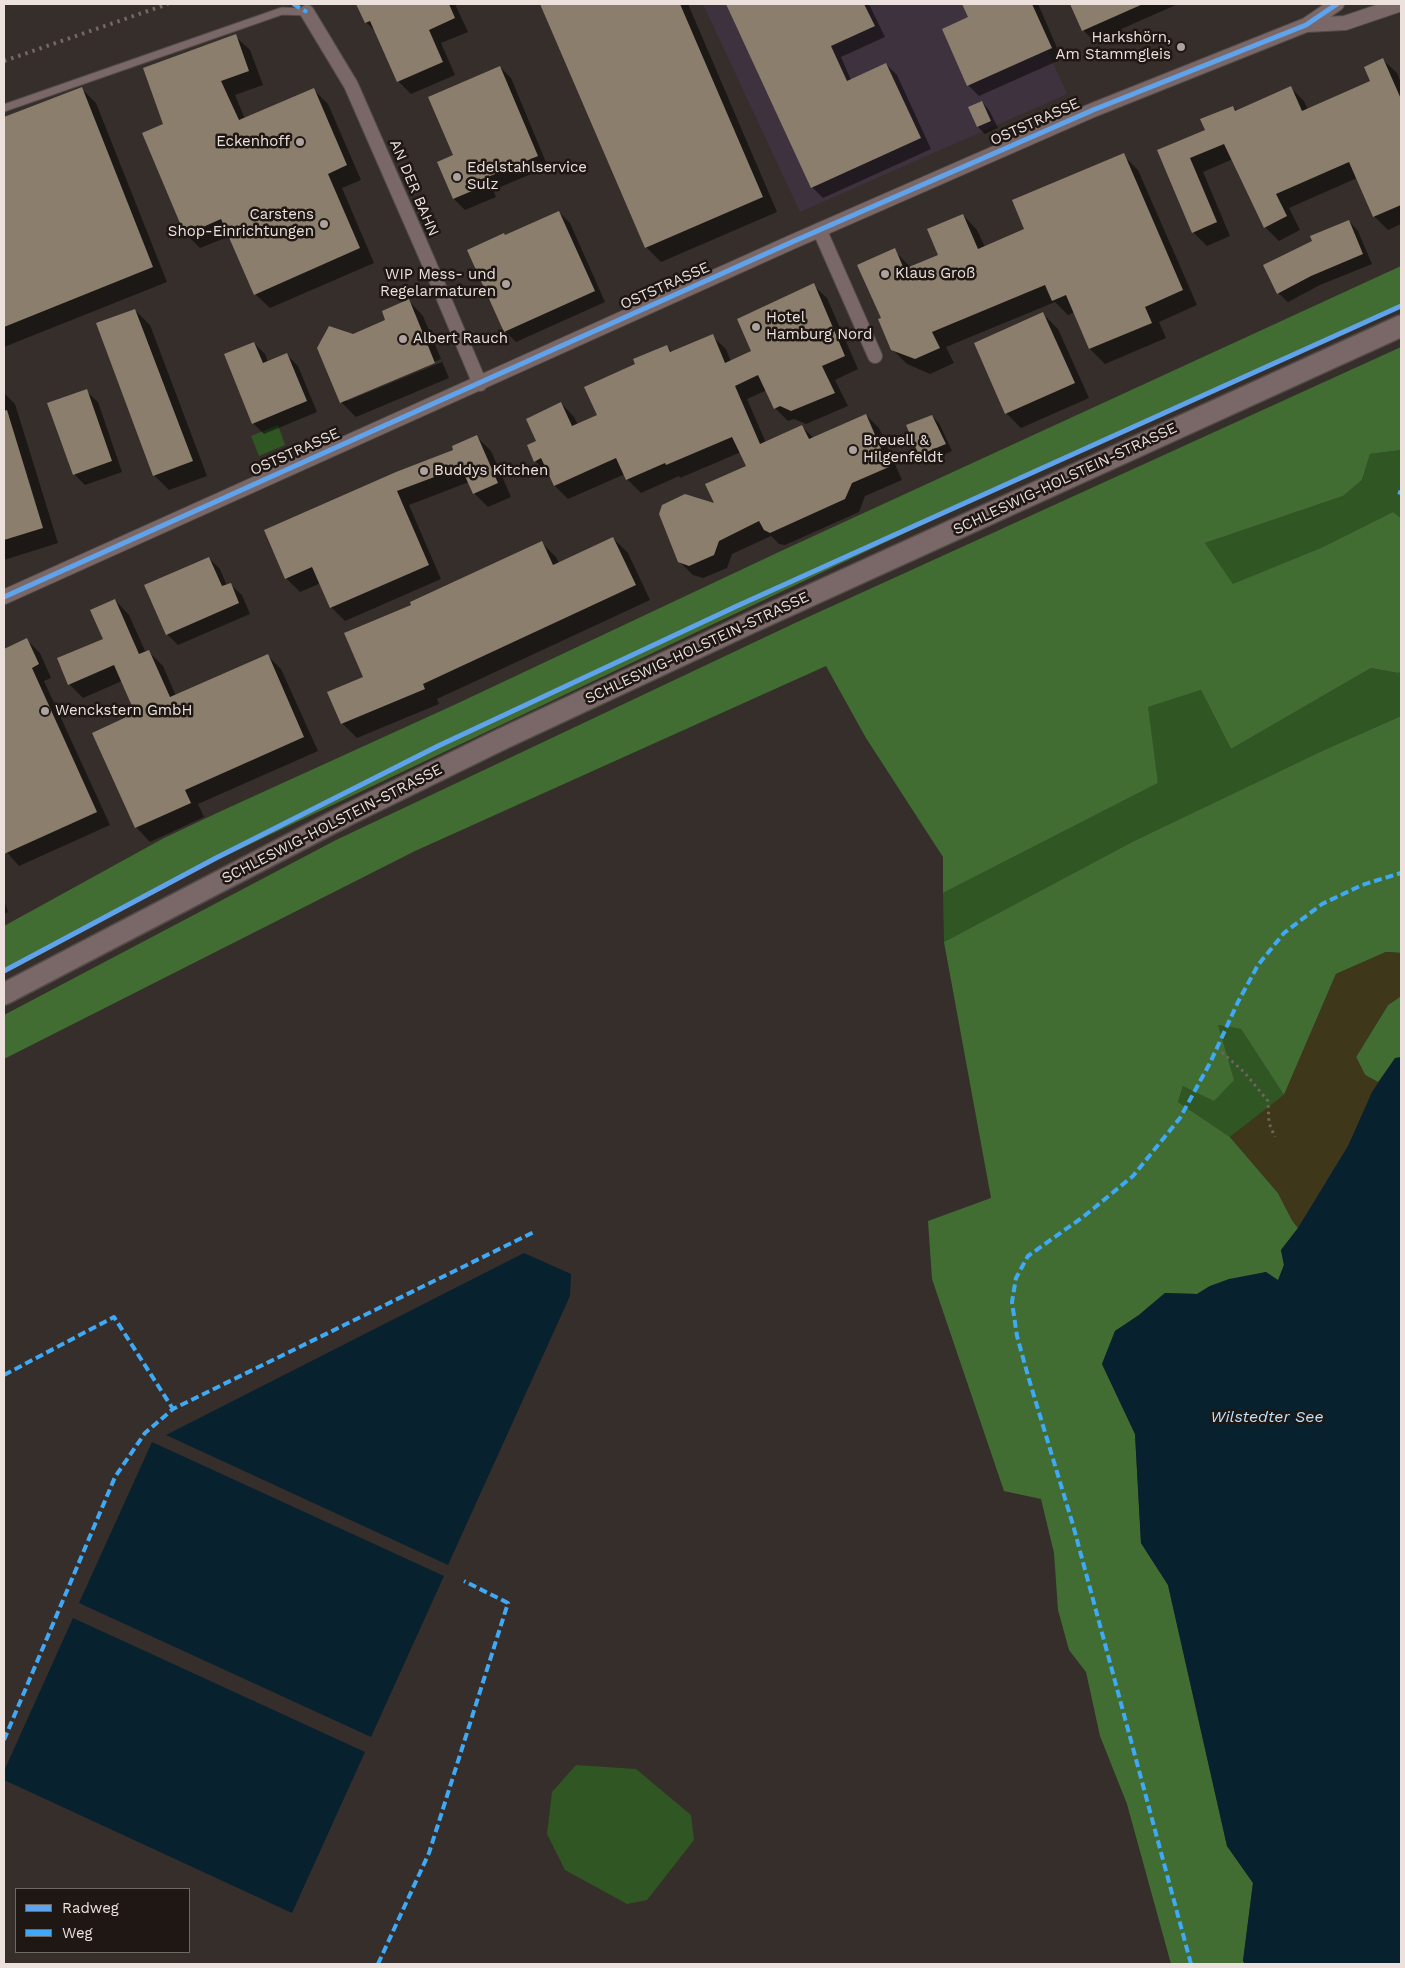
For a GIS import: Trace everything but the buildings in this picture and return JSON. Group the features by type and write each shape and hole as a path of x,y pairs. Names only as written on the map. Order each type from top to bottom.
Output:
{"main road":[{"name":"SCHLESWIG-HOLSTEIN-STRASSE","path":"4,994 347,815 502,739 750,623 1401,326"}],"street":[{"name":"OSTSTRASSE","path":"4,597 1093,110 1306,25 1337,4"},
{"name":"OSTSTRASSE","path":"1306,25 1344,22 1401,4"},
{"name":"AN DER BAHN","path":"307,12 351,85 480,384"},
{"path":"820,231 875,356"}],"lane":[{"path":"4,108 282,11 307,12"}],"path":[{"path":"1217,1048 1244,1072 1268,1101 1269,1123 1275,1137"}],"shaded area":[{"path":"703,4 1027,4 1067,94 800,212"}],"green space":[{"path":"1401,266 1401,304 1048,465 158,888 4,970 4,926 164,838 454,705 781,551"},
{"path":"1401,347 1401,450 1370,454 1362,480 1343,496 1205,543 1233,584 1323,547 1393,512 1401,518 1401,672 1371,668 1231,749 1201,690 1148,707 1158,783 943,893 943,857 866,738 826,666 415,851 4,1059 4,1015 336,840 795,623"},
{"path":"278,425 285,445 259,456 251,436"},
{"path":"1401,450 1401,518 1393,512 1323,547 1233,585 1205,543 1343,496 1362,480 1370,454"},
{"path":"1371,668 1401,672 1401,716 1322,751 1134,841 944,942 943,893 1158,783 1147,707 1201,690 1231,749"},
{"path":"1401,716 1401,953 1386,952 1336,974 1284,1095 1241,1029 1218,1025 1234,1080 1214,1101 1183,1086 1178,1102 1230,1137 1278,1193 1298,1228 1281,1250 1284,1265 1278,1281 1266,1272 1210,1286 1197,1294 1165,1293 1139,1315 1115,1331 1102,1364 1135,1434 1141,1543 1168,1585 1227,1846 1253,1883 1243,1961 1245,1964 1171,1964 1127,1804 1100,1736 1086,1672 1069,1650 1058,1610 1054,1553 1041,1499 1004,1491 932,1279 928,1221 991,1198 944,942 1134,841 1322,751"},
{"path":"1401,996 1401,1057 1395,1059 1378,1082 1365,1075 1356,1057 1388,1005"},
{"path":"1218,1025 1241,1029 1284,1095 1230,1137 1178,1102 1183,1086"},
{"path":"576,1765 636,1769 691,1815 694,1840 647,1900 627,1904 565,1870 547,1834 552,1792"}],"sand":[{"path":"1386,952 1401,953 1401,996 1388,1005 1356,1057 1365,1075 1378,1082 1348,1146 1298,1228 1278,1193 1230,1137 1284,1095 1336,974"}],"water":[{"name":"Wilstedter See","path":"1401,1057 1401,1964 1245,1964 1243,1961 1253,1883 1227,1846 1168,1585 1141,1543 1135,1434 1102,1364 1115,1331 1139,1315 1165,1293 1197,1294 1210,1286 1229,1279 1266,1272 1278,1280 1284,1265 1281,1250 1298,1228 1348,1146 1372,1092 1395,1058"},
{"path":"524,1253 571,1274 570,1296 448,1565 166,1435"},
{"path":"152,1442 444,1576 371,1737 79,1603"},
{"path":"73,1618 365,1752 292,1913 4,1780 4,1771"}],"railway":[{"path":"4,61 168,4"}],"marked path":[{"path":"293,4 307,12"},
{"path":"1191,1964 1073,1525 1017,1336 1012,1302 1016,1278 1028,1256 1083,1217 1133,1176 1180,1118 1210,1063 1238,1002 1258,965 1284,933 1322,904 1362,885 1401,873"},
{"path":"4,1740 115,1477 145,1433 173,1409 534,1232"},
{"path":"4,1375 114,1317 173,1409"},
{"path":"378,1964 429,1853 508,1603 464,1581"}],"cycle path":[{"path":"4,597 792,242 1093,110 1306,25 1337,4"},
{"path":"4,971 216,858 438,746 737,606 1401,306"}],"place":[{"name":"Harkshörn, Am Stammgleis","path":"1181,47"},
{"name":"Eckenhoff","path":"300,142"},
{"name":"Edelstahlservice Sulz","path":"457,177"},
{"name":"Carstens Shop-Einrichtungen","path":"324,224"},
{"name":"Klaus Groß","path":"885,274"},
{"name":"WIP Mess- und Regelarmaturen","path":"506,284"},
{"name":"Hotel Hamburg Nord","path":"756,327"},
{"name":"Albert Rauch","path":"403,339"},
{"name":"Breuell & Hilgenfeldt","path":"853,450"},
{"name":"Buddys Kitchen","path":"424,471"},
{"name":"Wenckstern GmbH","path":"45,711"}]}
